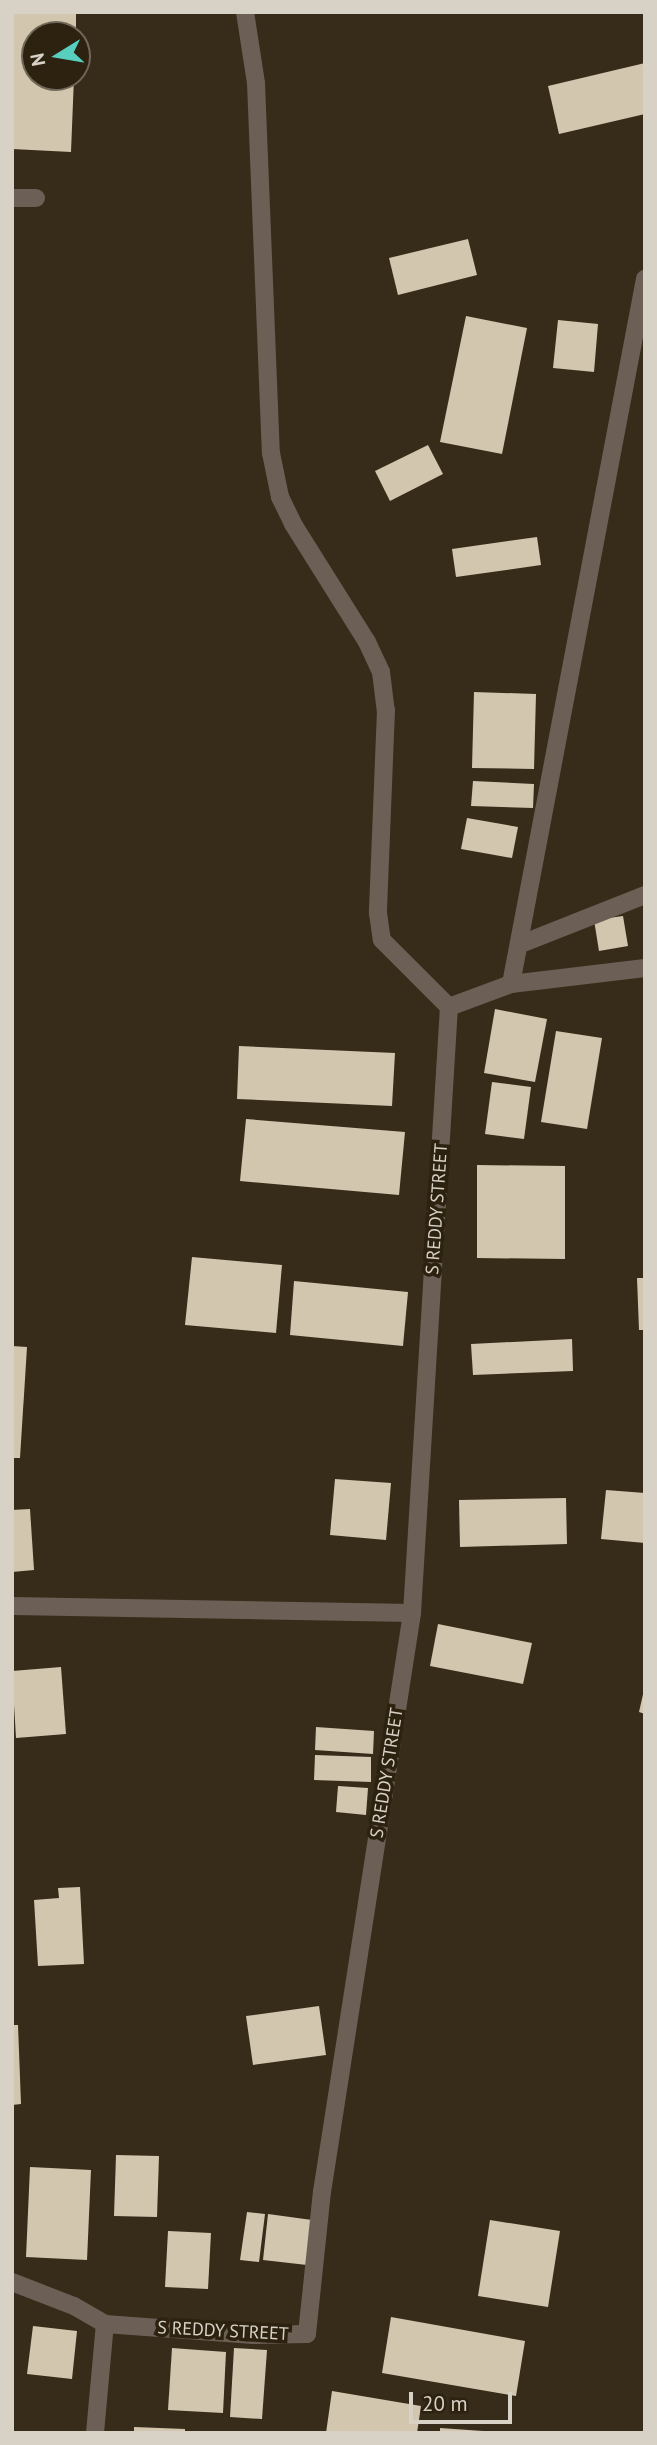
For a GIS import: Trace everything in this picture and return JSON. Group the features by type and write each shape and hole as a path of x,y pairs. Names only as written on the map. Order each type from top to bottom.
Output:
{"street":[{"path":"245,12 256,83 271,453 280,497 293,524 367,642 381,672 386,710 378,913 382,940 449,1007 511,985 645,968"},
{"path":"12,198 36,198"},
{"path":"511,985 645,279"},
{"path":"520,944 645,895"},
{"name":"S REDDY STREET","path":"105,2324 254,2335 307,2334 322,2192 412,1613 449,1007"},
{"path":"12,1606 412,1613"},
{"path":"12,2282 74,2306 105,2324 95,2433"}],"building":[{"path":"12,12 76,12 76,21 21,21 21,91 73,91 71,152 12,149"},
{"path":"645,63 645,114 559,134 548,86"},
{"path":"468,239 477,275 398,295 389,258"},
{"path":"466,316 527,328 502,454 440,442"},
{"path":"558,320 598,324 594,372 553,368"},
{"path":"428,445 443,474 390,501 375,471"},
{"path":"537,537 541,565 456,577 452,549"},
{"path":"474,692 536,694 534,769 472,768"},
{"path":"473,781 534,784 533,808 471,806"},
{"path":"467,818 518,827 512,858 461,849"},
{"path":"623,916 628,946 599,951 594,920"},
{"path":"495,1009 547,1019 535,1082 484,1073"},
{"path":"556,1031 602,1038 587,1129 541,1122"},
{"path":"239,1046 395,1053 392,1106 237,1099"},
{"path":"492,1082 531,1087 524,1139 485,1134"},
{"path":"246,1119 405,1132 399,1195 240,1181"},
{"path":"477,1165 565,1166 565,1259 477,1258"},
{"path":"192,1257 282,1265 276,1333 185,1325"},
{"path":"637,1278 645,1278 645,1330 639,1330"},
{"path":"294,1281 408,1292 403,1346 290,1335"},
{"path":"572,1339 573,1371 473,1375 471,1344"},
{"path":"12,1346 27,1347 20,1458 12,1458"},
{"path":"335,1479 391,1483 386,1540 330,1535"},
{"path":"606,1490 645,1493 645,1543 601,1539"},
{"path":"566,1498 567,1544 460,1547 459,1500"},
{"path":"30,1509 34,1570 12,1572 12,1510"},
{"path":"438,1624 532,1643 523,1684 430,1666"},
{"path":"61,1667 66,1734 16,1738 12,1671"},
{"path":"645,1690 645,1714 639,1712"},
{"path":"316,1727 374,1731 373,1754 315,1750"},
{"path":"315,1755 371,1757 371,1782 314,1780"},
{"path":"338,1786 368,1788 366,1815 336,1812"},
{"path":"80,1887 84,1964 38,1966 34,1900 59,1898 58,1888"},
{"path":"319,2006 326,2055 253,2065 246,2016"},
{"path":"12,2025 18,2025 21,2104 12,2105"},
{"path":"116,2155 159,2156 157,2217 114,2216"},
{"path":"30,2167 91,2170 87,2260 26,2257"},
{"path":"247,2212 265,2214 259,2262 240,2260"},
{"path":"268,2214 312,2220 307,2265 263,2260"},
{"path":"490,2220 560,2231 548,2307 478,2296"},
{"path":"168,2231 211,2233 208,2289 165,2287"},
{"path":"391,2317 525,2341 516,2396 382,2373"},
{"path":"33,2326 77,2331 72,2379 27,2374"},
{"path":"172,2348 226,2352 223,2413 168,2410"},
{"path":"234,2348 267,2350 262,2419 230,2417"},
{"path":"332,2391 421,2406 417,2433 326,2433"},
{"path":"134,2427 185,2429 185,2433 134,2433"},
{"path":"440,2428 483,2431 483,2433 440,2433"}]}
